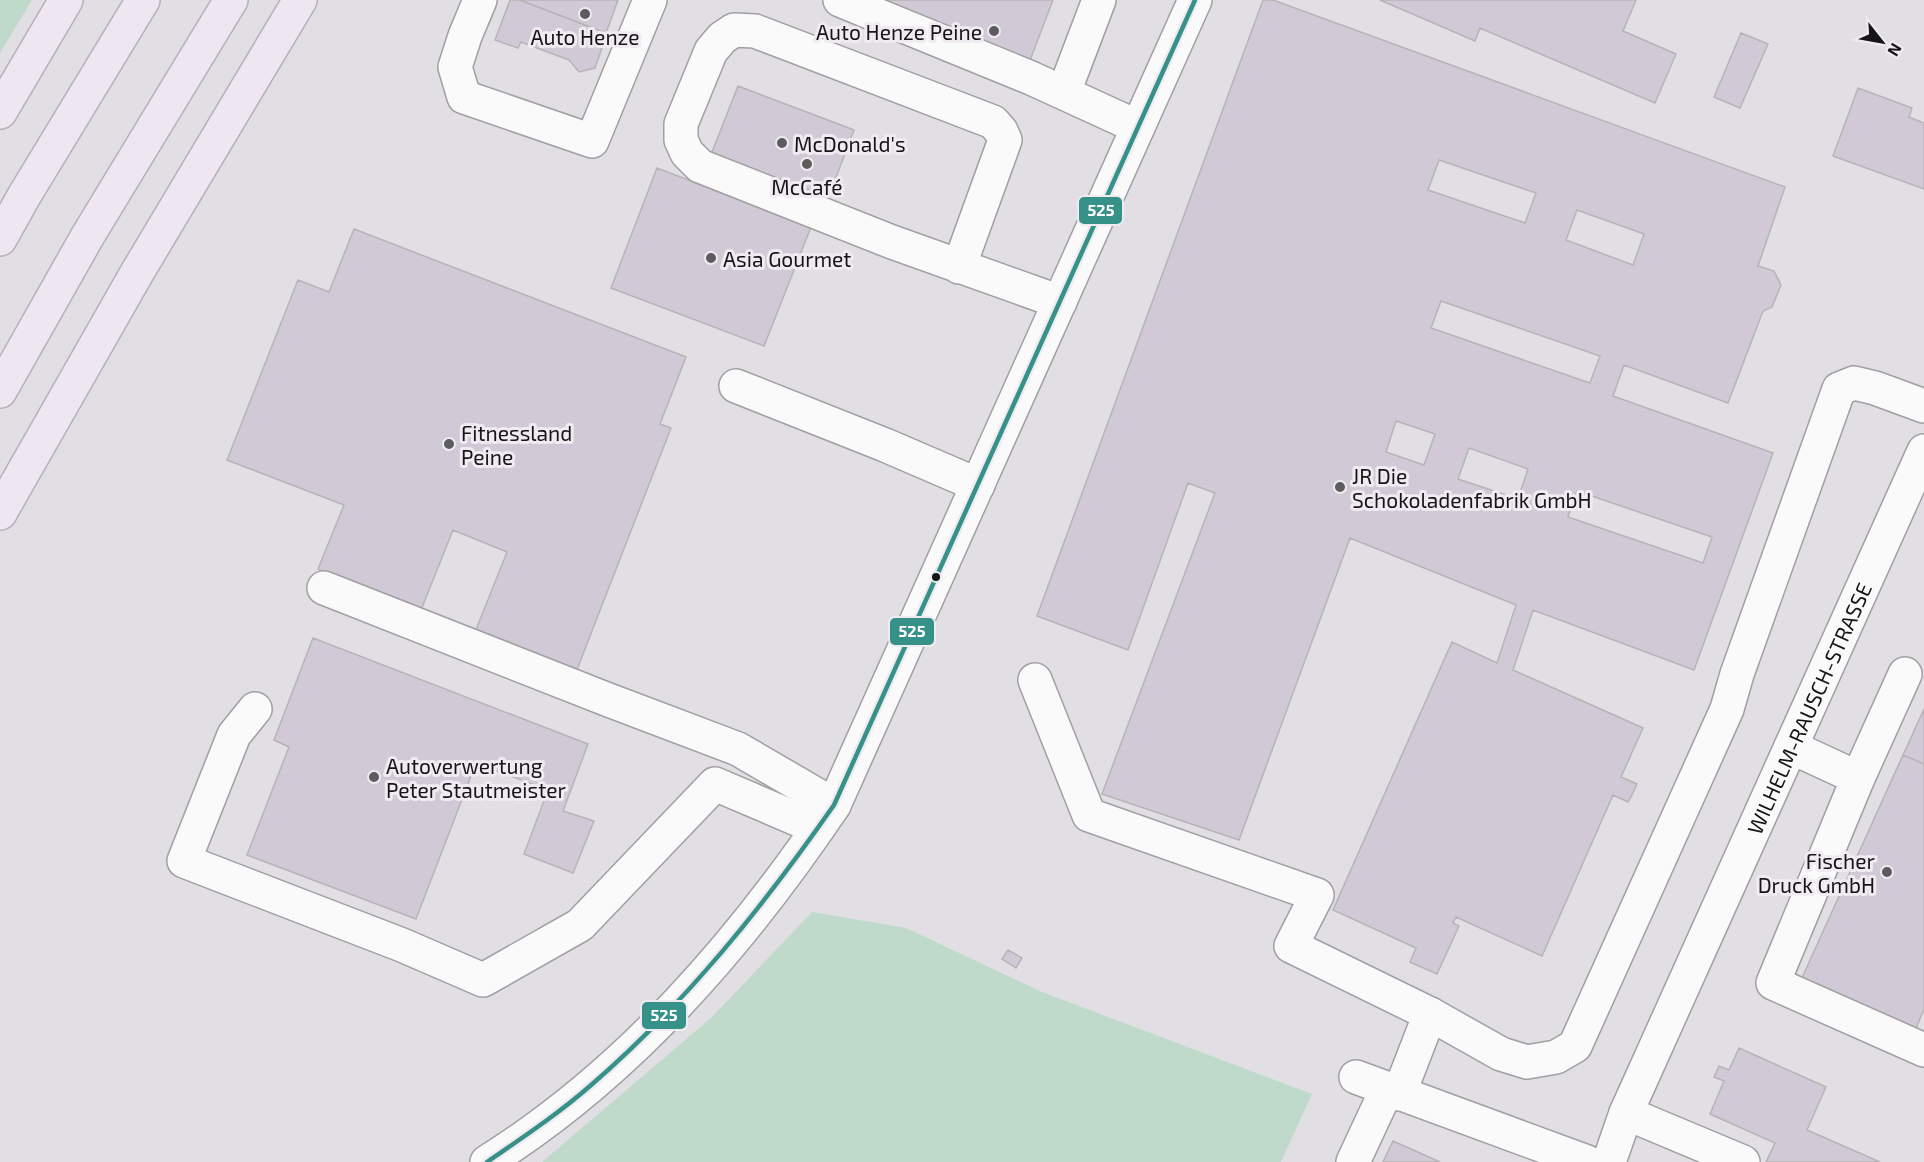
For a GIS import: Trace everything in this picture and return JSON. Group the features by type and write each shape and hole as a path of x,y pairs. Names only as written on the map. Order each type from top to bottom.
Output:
{"highway":[{"path":"0,112 66,0"},
{"path":"0,239 143,0"},
{"path":"0,391 87,237 231,0"},
{"path":"0,513 138,271 300,0"}],"street":[{"path":"480,0 455,67 465,96 592,141 650,0"},
{"path":"840,0 1064,92 1138,127"},
{"path":"1064,92 1099,0"},
{"path":"487,1162 514,1145 571,1102 641,1041 697,983 784,876 826,817 978,485 1195,0"},
{"path":"959,267 1005,140 993,122 755,31 734,30 722,38 711,51 681,124 681,140 687,153 700,166 876,236 959,267 1060,302"},
{"path":"1035,680 1089,815 1317,895 1291,946 1430,1014 1501,1054 1527,1062 1556,1057 1575,1046 1726,709 1839,389 1854,383 1924,405"},
{"path":"736,386 885,445 978,485"},
{"name":"WILHELM-RAUSCH-STRASSE","path":"1609,1162 1626,1113 1924,451"},
{"path":"324,588 738,749 826,817"},
{"path":"1905,674 1858,778 1773,983 1924,1050"},
{"path":"255,709 234,735 184,861 402,945 483,980 580,925 715,784 826,817"},
{"path":"1791,747 1858,778"},
{"path":"1353,1162 1393,1091 1430,1014"},
{"path":"1356,1077 1393,1091 1526,1152 1587,1162"},
{"path":"1626,1113 1743,1162"}],"green space":[{"path":"0,0 32,0 0,53"},
{"path":"812,912 906,928 1042,992 1312,1094 1281,1162 542,1162 712,1017"}],"building":[{"path":"510,0 520,0 595,29 594,33 604,42 595,68 579,72 569,60 521,42 518,48 495,40"},
{"name":"Auto Henze","path":"520,0 618,0 606,33"},
{"name":"Auto Henze Peine","path":"866,0 1053,0 1029,63"},
{"name":"JR Die Schokoladenfabrik GmbH","path":"1263,0 1273,0 1785,187 1758,266 1774,271 1781,285 1772,307 1763,311 1728,403 1624,365 1613,396 1773,453 1694,670 1533,610 1513,670 1643,728 1621,777 1637,784 1628,802 1613,795 1542,956 1456,917 1453,923 1459,926 1437,974 1410,962 1416,948 1333,910 1452,642 1497,663 1516,605 1350,538 1239,840 1102,794 1215,493 1188,483 1128,650 1037,616","holes":["1439,160 1536,193 1525,223 1428,190","1577,210 1644,234 1633,265 1566,240","1441,301 1600,356 1590,383 1431,328","1396,421 1435,434 1424,465 1386,452","1469,448 1528,469 1518,499 1458,479","1577,491 1712,537 1703,563 1568,517"]},
{"path":"1380,0 1636,0 1623,31 1676,54 1655,103 1480,28 1475,41"},
{"path":"1741,33 1768,44 1740,108 1714,97"},
{"name":"McDonald's","path":"738,86 854,130 827,201 710,157"},
{"path":"1858,88 1912,108 1909,117 1924,123 1924,189 1833,156"},
{"name":"Asia Gourmet","path":"657,168 811,227 764,346 611,288"},
{"name":"Fitnessland Peine","path":"354,229 686,357 660,424 671,428 576,672 475,632 507,552 453,530 421,610 318,569 344,505 227,460 298,280 329,292"},
{"name":"Autoverwertung Peter Stautmeister","path":"313,638 588,744 563,811 594,821 573,873 524,854 548,790 476,763 416,919 247,855 289,747 274,740"},
{"path":"1924,709 1924,764 1903,755"},
{"name":"Fischer Druck GmbH","path":"1903,755 1924,764 1924,1009 1915,1031 1801,980"},
{"path":"1008,950 1022,958 1016,968 1002,959"},
{"path":"1739,1048 1826,1087 1807,1130 1880,1162 1766,1162 1775,1143 1710,1114 1724,1081 1714,1077 1719,1066 1729,1070"},
{"path":"1393,1141 1440,1162 1383,1162"}],"transit line":[{"name":"525","path":"487,1162 540,1126 578,1096 625,1055 658,1022 750,918 834,805 1195,0"}],"place":[{"name":"Auto Henze","path":"585,14"},
{"name":"Auto Henze Peine","path":"994,31"},
{"name":"McDonald's","path":"782,143"},
{"name":"McCafé","path":"807,164"},
{"name":"Asia Gourmet","path":"711,258"},
{"name":"Fitnessland Peine","path":"449,444"},
{"name":"JR Die Schokoladenfabrik GmbH","path":"1340,487"},
{"name":"Autoverwertung Peter Stautmeister","path":"374,777"},
{"name":"Fischer Druck GmbH","path":"1887,872"}]}
